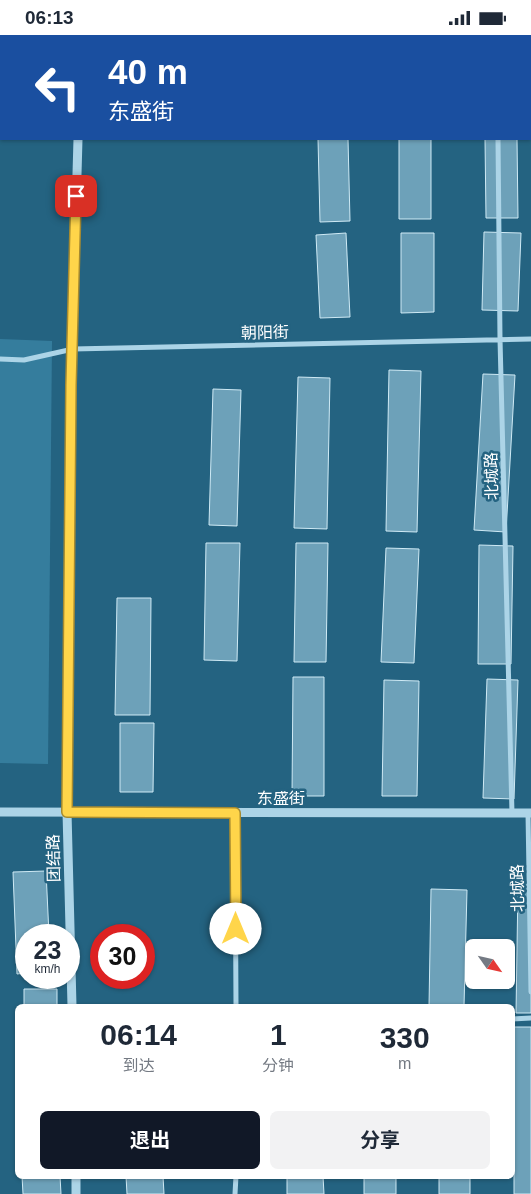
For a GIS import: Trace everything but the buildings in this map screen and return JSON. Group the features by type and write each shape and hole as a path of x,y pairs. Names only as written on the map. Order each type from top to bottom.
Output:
{"street":[{"name":"团结路","path":"72,1004 67,812 71,385 78,140"},
{"name":"北城路","path":"498,140 500,339 512,813"},
{"name":"朝阳街","path":"0,359 24,360 73,349 531,339"},
{"name":"东盛街","path":"0,812 530,813"},
{"path":"235,813 236,1004"},
{"name":"北城路","path":"530,813 531,992"},
{"path":"515,1019 531,1018"},
{"path":"76,1179 76,1194"},
{"path":"235,1194 236,1179"}],"shaded area":[{"path":"0,339 52,341 48,764 0,763"}],"route":[{"path":"76,196 71,385 67,812 235,813 236,929"}]}
